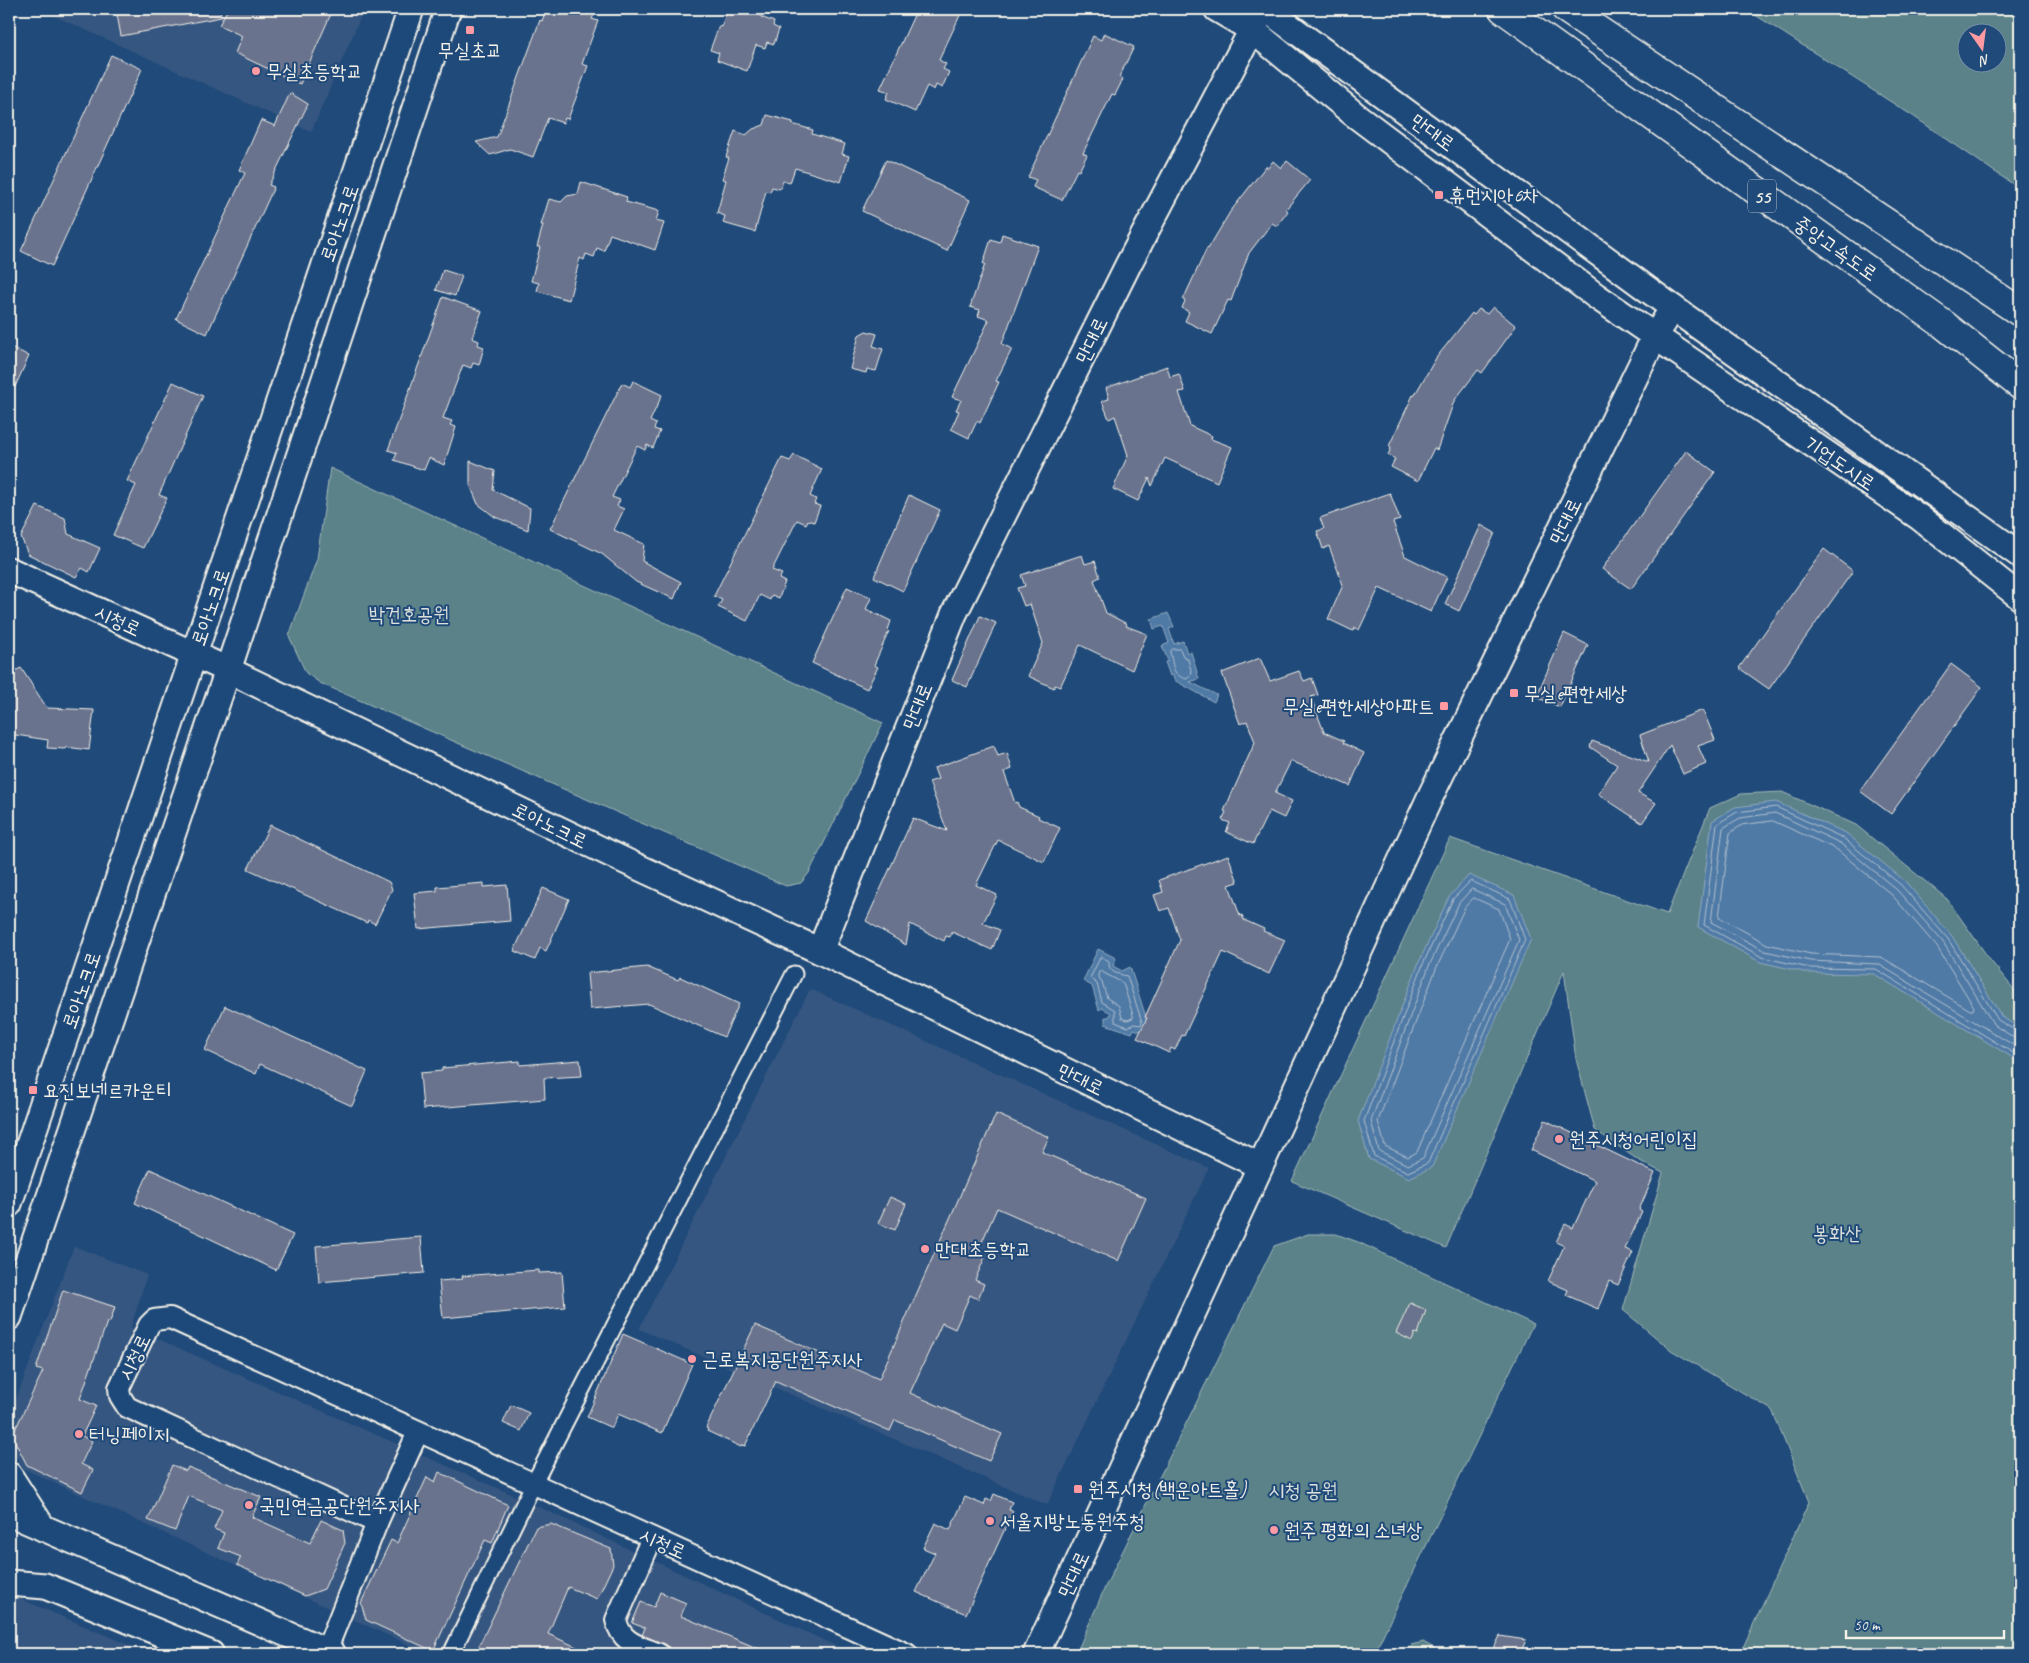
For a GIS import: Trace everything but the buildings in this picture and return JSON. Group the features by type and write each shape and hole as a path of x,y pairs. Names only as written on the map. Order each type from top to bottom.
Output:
{"highway":[{"name":"중앙고속도로","path":"1502,9 1943,324 2020,385"},
{"name":"55","path":"1566,9 2020,312"}],"street":[{"name":"로아노크로","path":"9,1204 411,9"},
{"name":"로아노크로","path":"9,1317 228,670 448,9"},
{"name":"만대로","path":"1217,9 1260,16 1673,308"},
{"name":"만대로","path":"1036,1654 1432,793 1655,336 1596,296 1354,114 1260,16"},
{"name":"만대로","path":"1260,16 1128,265 954,614 820,951 1260,1166"},
{"path":"1655,336 1673,308"},
{"name":"기업도시로","path":"1673,308 2020,554"},
{"name":"기업도시로","path":"1655,336 1919,516 2020,597"},
{"name":"시청로","path":"9,570 228,670"},
{"name":"로아노크로","path":"228,670 625,861 820,951"},
{"path":"451,1654 533,1485 794,974"},
{"name":"시청로","path":"377,1523 127,1407 120,1396 119,1388 148,1325 154,1320 170,1318 652,1538 873,1647 907,1654"},
{"path":"9,1513 330,1653 377,1523 418,1432"},
{"path":"9,1474 43,1528"},
{"path":"652,1538 616,1620 618,1630 626,1640 659,1654"},
{"path":"9,1570 210,1654"},
{"path":"9,1583 45,1586"}],"shaded area":[{"name":"무실초등학교","path":"39,9 364,9 311,132"},
{"name":"만대초등학교","path":"810,989 1209,1168 1047,1505 639,1329"},
{"path":"74,1246 147,1275 131,1327 522,1499 853,1654 429,1654 24,1469 11,1448 9,1418"},
{"path":"9,1594 150,1654 9,1654"}],"green space":[{"path":"1746,9 2020,9 2020,189 1913,116"},
{"name":"박건호공원","path":"330,468 883,723 809,873 801,883 786,886 320,683 306,673 289,636 317,559"},
{"name":"봉화산","path":"1782,792 1856,825 1947,899 1990,960 2020,997 2020,1654 1740,1654 1809,1502 1772,1410 1671,1350 1623,1310 1663,1173 1638,1160 1595,1130 1576,1059 1564,971 1446,1248 1292,1181 1450,838 1667,914 1710,808 1741,794"},
{"name":"시청 공원","path":"1308,1234 1336,1234 1358,1242 1533,1324 1374,1654 1076,1654 1106,1585 1274,1246"},
{"path":"1423,1642 1434,1648 1438,1654 1403,1654 1411,1645"}],"water":[{"path":"1168,613 1174,627 1169,629 1174,644 1183,641 1187,653 1191,652 1199,679 1190,682 1217,695 1214,702 1174,680 1173,675 1170,676 1165,662 1168,661 1162,646 1169,643 1163,626 1154,629 1151,619"},
{"path":"1776,802 1846,833 1905,881 1952,936 2002,1017 2020,1028 2020,1062 1874,974 1808,973 1760,962 1698,927 1712,821 1735,807"},
{"path":"1469,875 1514,895 1531,939 1432,1167 1409,1178 1369,1159 1358,1121 1419,962 1449,897"},
{"path":"1098,949 1116,958 1113,966 1122,971 1130,967 1152,1036 1134,1029 1132,1033 1105,1024 1105,1017 1109,1017 1111,1013 1102,1008 1099,1010 1092,986 1083,981"}],"place":[{"name":"무실초교","path":"470,30"},
{"name":"무실초등학교","path":"256,71"},
{"name":"휴먼시아6차","path":"1439,195"},
{"name":"무실e편한세상","path":"1514,693"},
{"name":"무실e편한세상아파트","path":"1444,706"},
{"name":"요진보네르카운티","path":"33,1090"},
{"name":"원주시청어린이집","path":"1559,1139"},
{"name":"만대초등학교","path":"925,1249"},
{"name":"근로복지공단원주지사","path":"692,1359"},
{"name":"터닝페이지","path":"79,1434"},
{"name":"원주시청(백운아트홀)","path":"1078,1489"},
{"name":"국민연금공단원주지사","path":"249,1505"},
{"name":"서울지방노동원주청","path":"990,1521"},
{"name":"원주 평화의 소녀상","path":"1274,1530"}]}
